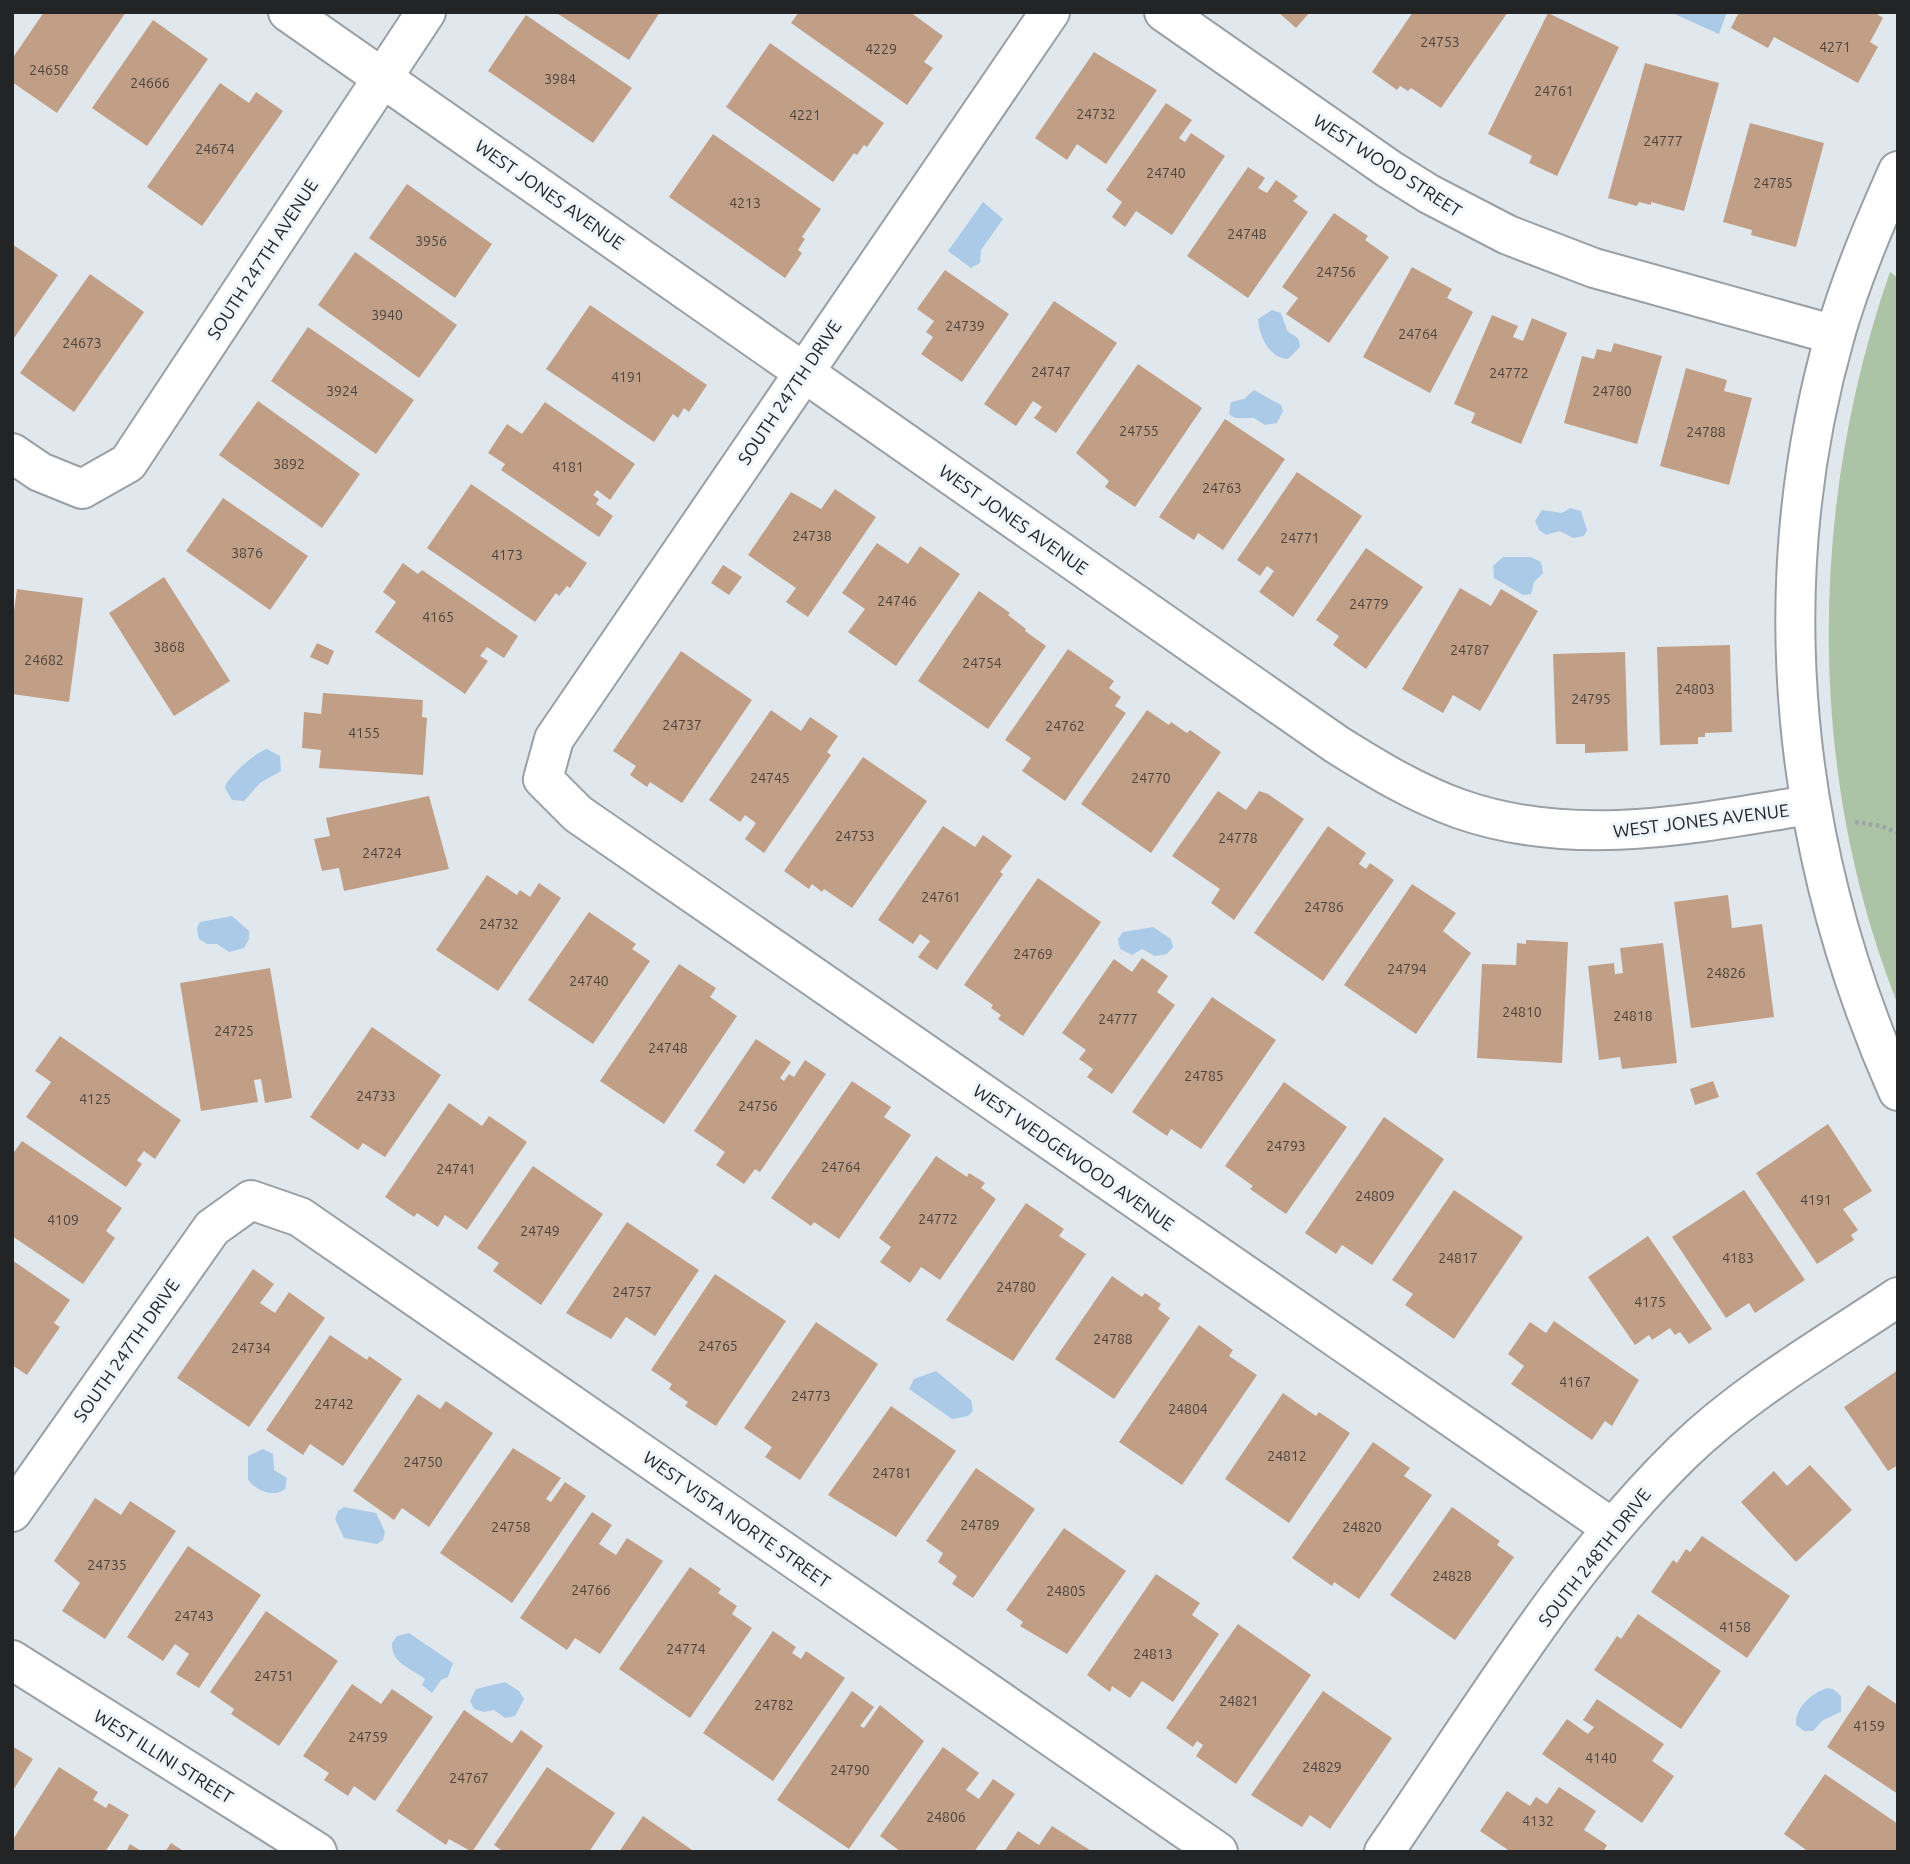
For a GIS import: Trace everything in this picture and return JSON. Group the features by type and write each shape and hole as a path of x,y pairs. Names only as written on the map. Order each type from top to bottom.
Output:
{"street":[{"name":"WEST JONES AVENUE","path":"288,12 1336,744 1422,793 1461,809 1507,821 1543,828 1606,832 1809,806"},
{"name":"SOUTH 247TH AVENUE","path":"12,453 40,472 82,489 128,463 426,12"},
{"name":"SOUTH 247TH DRIVE","path":"543,779 554,739 1050,12"},
{"name":"WEST WOOD STREET","path":"1164,12 1389,169 1429,194 1508,236 1594,268 1835,335"},
{"path":"1898,172 1863,255 1835,335 1811,452 1797,568 1798,695 1809,806 1836,927 1875,1040 1898,1091"},
{"name":"WEST WEDGEWOOD AVENUE","path":"543,779 578,814 1612,1528"},
{"name":"SOUTH 247TH DRIVE","path":"12,1512 212,1228 251,1200"},
{"name":"WEST VISTA NORTE STREET","path":"251,1200 300,1217 1218,1852"},
{"name":"SOUTH 248TH DRIVE","path":"1384,1852 1555,1603 1612,1528 1684,1451 1728,1412 1898,1297"},
{"name":"WEST ILLINI STREET","path":"12,1660 317,1852"}],"path":[{"path":"1847,821 1881,826 1898,833"}],"green space":[{"path":"1890,272 1898,278 1898,1005 1868,917 1846,826 1833,733 1829,640 1832,546 1844,453 1863,361"}],"water":[{"path":"1670,12 1727,12 1719,34"},
{"path":"983,202 1003,219 981,250 980,263 971,268 948,251"},
{"path":"1272,310 1281,313 1287,330 1300,343 1300,347 1288,359 1275,355 1260,332 1258,319"},
{"path":"1254,390 1281,405 1283,411 1277,423 1265,425 1254,418 1235,418 1229,414 1231,402 1244,399"},
{"path":"1570,508 1581,511 1587,530 1584,536 1573,538 1560,531 1546,535 1539,530 1535,521 1542,510 1562,513"},
{"path":"1503,557 1531,557 1541,562 1543,573 1534,582 1531,594 1523,595 1494,578 1493,566"},
{"path":"267,749 280,756 281,771 260,783 244,801 232,800 225,788 230,778"},
{"path":"232,916 249,931 249,939 244,948 229,952 217,944 207,944 199,939 197,928 200,922"},
{"path":"1153,927 1171,939 1173,947 1167,954 1155,956 1142,949 1132,955 1120,949 1118,939 1123,932"},
{"path":"936,1371 971,1400 973,1411 968,1416 952,1419 909,1389 914,1379"},
{"path":"263,1449 273,1454 274,1470 287,1478 285,1489 281,1492 266,1492 248,1480 248,1456"},
{"path":"344,1507 376,1513 385,1532 383,1540 377,1544 344,1538 335,1519 338,1511"},
{"path":"409,1633 453,1663 448,1677 441,1680 432,1693 422,1685 425,1679 402,1664 392,1650 392,1643 397,1636"},
{"path":"505,1682 519,1691 524,1699 515,1716 505,1718 494,1710 484,1712 474,1709 470,1701 476,1689"},
{"path":"1827,1688 1833,1689 1841,1696 1841,1712 1823,1720 1813,1731 1804,1731 1796,1725 1798,1712 1810,1698"}],"building":[{"path":"44,12 126,12 57,113 12,82 12,59"},
{"path":"555,12 660,12 629,60"},
{"path":"799,12 910,12 943,36 924,62 933,68 907,105 791,23"},
{"path":"1278,12 1310,12 1296,28"},
{"path":"1413,12 1508,12 1441,108 1411,88 1408,91 1400,86 1397,90 1372,72"},
{"path":"1739,12 1874,12 1883,18 1870,42 1878,47 1858,83 1774,37 1768,48 1731,28"},
{"path":"1548,13 1619,47 1557,176 1529,163 1532,156 1488,134"},
{"path":"526,15 632,88 593,143 488,71"},
{"path":"153,20 208,59 147,146 92,108"},
{"path":"770,43 884,123 867,147 864,145 857,155 854,153 833,182 726,107"},
{"path":"1094,52 1157,90 1106,164 1077,144 1067,160 1035,138"},
{"path":"1645,63 1719,83 1684,211 1651,202 1651,205 1639,202 1637,206 1608,198"},
{"path":"220,83 249,103 256,92 283,111 202,226 147,187"},
{"path":"1166,103 1192,120 1179,138 1185,142 1191,133 1225,156 1172,235 1136,211 1125,227 1112,217 1122,202 1106,190"},
{"path":"1750,123 1824,143 1796,247 1751,235 1752,230 1723,222"},
{"path":"713,134 821,209 802,237 805,239 798,250 802,253 785,278 669,197"},
{"path":"1248,167 1265,178 1258,188 1267,193 1276,180 1298,196 1293,201 1308,212 1248,298 1187,256"},
{"path":"407,184 492,244 455,298 369,238"},
{"path":"1334,213 1368,236 1365,240 1389,257 1329,343 1286,314 1298,298 1282,287"},
{"path":"12,244 58,275 12,341"},
{"path":"355,252 457,325 419,378 318,305"},
{"path":"1412,267 1452,289 1447,298 1473,312 1430,393 1363,357"},
{"path":"945,270 1009,314 962,382 921,354 933,337 926,332 934,321 917,309"},
{"path":"90,274 144,312 74,412 20,373"},
{"path":"1054,301 1117,343 1056,433 1034,418 1042,407 1033,401 1016,426 984,404"},
{"path":"590,305 707,385 689,412 684,408 678,418 673,414 654,442 546,369"},
{"path":"1492,315 1518,326 1513,337 1523,341 1532,318 1567,333 1521,444 1471,423 1475,413 1454,404"},
{"path":"308,327 414,400 376,454 271,381"},
{"path":"1614,343 1662,356 1637,444 1564,423 1582,356 1594,359 1597,349 1611,352"},
{"path":"1138,364 1202,408 1135,507 1105,487 1109,481 1076,453"},
{"path":"1686,368 1727,380 1724,391 1752,398 1729,485 1660,466"},
{"path":"258,401 360,474 322,528 219,455"},
{"path":"545,402 635,464 610,500 597,490 593,495 599,499 596,504 613,516 599,537 501,470 505,464 488,453 507,424 522,434"},
{"path":"1225,419 1285,459 1223,550 1198,533 1194,540 1159,517"},
{"path":"1297,472 1362,516 1293,617 1259,592 1274,571 1267,566 1260,576 1237,560"},
{"path":"471,484 587,563 570,588 567,586 559,596 556,593 535,622 427,548"},
{"path":"835,489 876,517 808,617 786,602 796,588 748,555 791,492 821,509"},
{"path":"223,498 308,556 270,610 186,551"},
{"path":"877,543 908,564 920,546 960,574 896,666 848,632 865,609 842,593"},
{"path":"1366,548 1423,587 1366,669 1333,645 1339,636 1316,620"},
{"path":"403,563 418,574 422,570 518,636 504,658 487,647 480,656 488,661 465,694 375,632 396,602 383,592"},
{"path":"723,565 742,577 729,595 711,583"},
{"path":"164,577 230,681 174,716 109,613"},
{"path":"1460,588 1491,606 1501,589 1538,611 1480,711 1453,695 1443,713 1402,689"},
{"path":"17,589 83,598 69,702 12,694 12,626"},
{"path":"979,591 1010,613 1008,615 1026,629 1025,631 1046,646 988,729 918,681"},
{"path":"317,643 334,651 328,665 310,657"},
{"path":"1730,645 1732,732 1705,733 1705,737 1698,737 1698,744 1660,745 1657,647"},
{"path":"1068,649 1114,681 1109,688 1121,697 1115,706 1126,713 1065,801 1022,771 1031,758 1005,740"},
{"path":"681,651 752,700 682,803 650,782 647,787 630,775 636,766 613,751"},
{"path":"1625,652 1628,751 1585,753 1585,744 1556,744 1553,654"},
{"path":"323,693 423,700 422,717 427,718 423,775 319,768 321,750 302,748 304,712 321,714"},
{"path":"771,710 801,731 810,717 838,736 827,752 831,755 764,853 745,839 756,823 745,815 740,822 709,800"},
{"path":"1147,710 1169,725 1171,722 1187,733 1190,730 1221,752 1151,853 1081,804"},
{"path":"863,757 927,801 852,908 824,889 822,892 812,884 809,889 784,871"},
{"path":"1218,791 1246,810 1259,791 1268,794 1304,819 1234,920 1211,903 1220,889 1172,856"},
{"path":"429,796 449,869 344,891 339,868 322,871 314,839 330,836 326,818"},
{"path":"943,826 975,847 983,835 1012,856 1000,872 1003,874 937,970 918,957 930,941 920,934 913,944 878,920"},
{"path":"1328,826 1366,853 1359,864 1366,869 1370,863 1394,880 1323,981 1254,933"},
{"path":"487,875 517,895 520,890 530,897 539,883 561,898 498,991 436,950"},
{"path":"1038,878 1101,922 1023,1036 998,1019 1001,1015 991,1008 993,1005 964,985"},
{"path":"1412,884 1456,913 1443,931 1471,953 1416,1034 1344,985"},
{"path":"1728,895 1732,928 1762,924 1774,1017 1691,1028 1674,902"},
{"path":"589,912 636,944 632,949 650,961 593,1044 528,1000"},
{"path":"1526,940 1568,942 1562,1063 1477,1058 1482,964 1516,965 1517,943 1526,944"},
{"path":"1663,943 1677,1063 1622,1069 1620,1057 1599,1060 1588,966 1614,963 1615,974 1623,973 1620,948"},
{"path":"1142,958 1168,976 1157,992 1175,1005 1112,1094 1087,1077 1093,1069 1079,1059 1086,1050 1062,1033 1114,959 1132,972"},
{"path":"679,964 716,988 710,997 737,1016 664,1124 600,1081"},
{"path":"270,968 292,1098 265,1103 261,1079 254,1080 258,1102 201,1111 180,983"},
{"path":"1212,997 1276,1040 1201,1149 1171,1129 1167,1136 1132,1112"},
{"path":"372,1027 441,1075 385,1157 363,1143 358,1150 310,1117"},
{"path":"60,1036 181,1120 155,1159 144,1151 137,1160 142,1164 126,1187 26,1117 51,1082 35,1071"},
{"path":"756,1039 791,1062 780,1078 784,1081 789,1074 794,1077 805,1060 826,1074 760,1172 755,1169 744,1184 716,1165 725,1152 694,1131"},
{"path":"852,1081 891,1107 884,1117 911,1135 839,1239 814,1222 811,1226 771,1198"},
{"path":"1713,1081 1719,1097 1695,1105 1690,1089"},
{"path":"1284,1082 1347,1127 1286,1214 1250,1189 1253,1186 1225,1166"},
{"path":"449,1103 482,1126 489,1116 527,1142 467,1230 445,1215 438,1227 417,1213 414,1217 385,1197"},
{"path":"1384,1117 1444,1159 1372,1265 1342,1245 1336,1254 1305,1233"},
{"path":"1828,1124 1872,1191 1843,1209 1858,1230 1851,1235 1854,1240 1817,1264 1756,1173"},
{"path":"22,1141 122,1208 106,1231 115,1238 83,1284 12,1236 12,1155"},
{"path":"936,1156 967,1177 969,1173 985,1183 981,1188 996,1199 940,1280 921,1267 910,1283 880,1262 891,1247 879,1238"},
{"path":"533,1166 603,1214 541,1305 493,1271 499,1263 477,1248"},
{"path":"1454,1190 1523,1237 1454,1339 1405,1305 1413,1294 1392,1280"},
{"path":"1744,1190 1805,1280 1755,1313 1749,1303 1726,1318 1672,1237"},
{"path":"1026,1203 1064,1229 1059,1236 1086,1254 1013,1361 946,1320"},
{"path":"627,1222 699,1270 655,1336 626,1317 611,1339 566,1313"},
{"path":"1648,1236 1712,1329 1689,1344 1680,1332 1675,1335 1670,1328 1652,1340 1649,1335 1635,1345 1588,1277"},
{"path":"12,1260 70,1300 54,1323 60,1327 27,1375 12,1365"},
{"path":"253,1269 274,1284 260,1303 275,1313 289,1292 325,1318 249,1427 177,1378"},
{"path":"715,1274 786,1321 716,1426 685,1406 688,1402 669,1389 672,1384 651,1370"},
{"path":"1112,1276 1142,1297 1145,1293 1161,1304 1158,1309 1170,1318 1114,1399 1055,1359"},
{"path":"1554,1321 1639,1380 1612,1426 1605,1421 1592,1440 1511,1384 1524,1366 1508,1354 1530,1322 1546,1333"},
{"path":"816,1322 878,1364 800,1480 765,1457 772,1447 744,1428"},
{"path":"1199,1325 1233,1350 1229,1356 1257,1375 1182,1485 1119,1442"},
{"path":"330,1335 367,1360 369,1356 402,1379 343,1466 310,1444 303,1455 266,1430"},
{"path":"1898,1370 1898,1465 1888,1471 1844,1407"},
{"path":"1283,1393 1316,1416 1319,1412 1350,1433 1289,1523 1225,1479"},
{"path":"418,1394 440,1409 446,1401 493,1433 429,1527 402,1508 394,1520 353,1491"},
{"path":"891,1406 956,1451 896,1537 828,1495"},
{"path":"1373,1442 1410,1468 1404,1476 1432,1495 1359,1599 1334,1582 1332,1586 1292,1558"},
{"path":"513,1448 561,1478 546,1499 551,1502 565,1482 586,1496 512,1603 440,1553"},
{"path":"1810,1465 1852,1510 1796,1562 1741,1502 1774,1471 1787,1486"},
{"path":"976,1468 1035,1509 973,1598 952,1584 957,1576 938,1562 943,1553 926,1541"},
{"path":"95,1498 121,1515 130,1501 176,1531 105,1639 62,1611 80,1583 54,1561"},
{"path":"1452,1507 1500,1541 1497,1545 1514,1557 1455,1640 1390,1595"},
{"path":"592,1512 612,1525 599,1544 616,1555 627,1538 663,1561 600,1654 575,1638 567,1650 520,1618"},
{"path":"1064,1528 1126,1571 1067,1654 1020,1626 1023,1622 1006,1610"},
{"path":"1702,1536 1790,1596 1747,1658 1651,1592 1673,1560 1677,1563 1686,1549 1690,1552"},
{"path":"188,1546 261,1595 199,1688 176,1674 189,1654 175,1644 163,1661 127,1637"},
{"path":"690,1567 721,1589 718,1593 737,1606 732,1614 752,1628 690,1718 619,1669"},
{"path":"1156,1574 1200,1603 1192,1615 1219,1634 1173,1702 1142,1681 1130,1698 1112,1686 1110,1692 1087,1675"},
{"path":"266,1611 338,1661 279,1746 231,1714 234,1709 210,1692"},
{"path":"1638,1614 1721,1671 1681,1729 1594,1670 1617,1636 1621,1639"},
{"path":"1238,1624 1311,1675 1236,1784 1196,1756 1203,1745 1197,1741 1193,1747 1166,1728"},
{"path":"773,1631 796,1647 792,1653 801,1659 806,1651 845,1678 773,1781 703,1733"},
{"path":"352,1684 381,1704 392,1689 433,1717 375,1801 354,1786 348,1796 324,1780 329,1773 303,1756"},
{"path":"1868,1685 1898,1705 1898,1794 1827,1747"},
{"path":"852,1691 874,1707 860,1726 864,1728 880,1705 924,1741 849,1849 777,1800"},
{"path":"1323,1691 1392,1738 1330,1829 1310,1815 1302,1827 1251,1795"},
{"path":"1597,1699 1664,1744 1652,1761 1674,1776 1642,1823 1542,1754 1567,1719 1588,1734 1594,1727 1583,1720"},
{"path":"464,1710 512,1743 521,1730 543,1746 472,1852 449,1839 446,1845 396,1811"},
{"path":"12,1746 33,1759 12,1792"},
{"path":"943,1747 979,1773 966,1790 979,1799 993,1779 1015,1794 974,1852 901,1852 880,1836"},
{"path":"59,1767 98,1792 93,1800 106,1808 109,1803 129,1815 105,1852 12,1852 12,1841"},
{"path":"547,1767 615,1813 589,1852 504,1852 494,1845"},
{"path":"1825,1774 1898,1824 1898,1852 1809,1852 1784,1834"},
{"path":"1559,1787 1596,1811 1584,1830 1607,1845 1603,1852 1511,1852 1480,1831 1507,1791 1530,1806 1536,1797 1547,1804"},
{"path":"643,1816 695,1852 619,1852"},
{"path":"1052,1826 1093,1852 1004,1852 1018,1831 1039,1845"},
{"path":"171,1843 185,1852 165,1852"},
{"path":"130,1844 143,1852 126,1852"}]}
